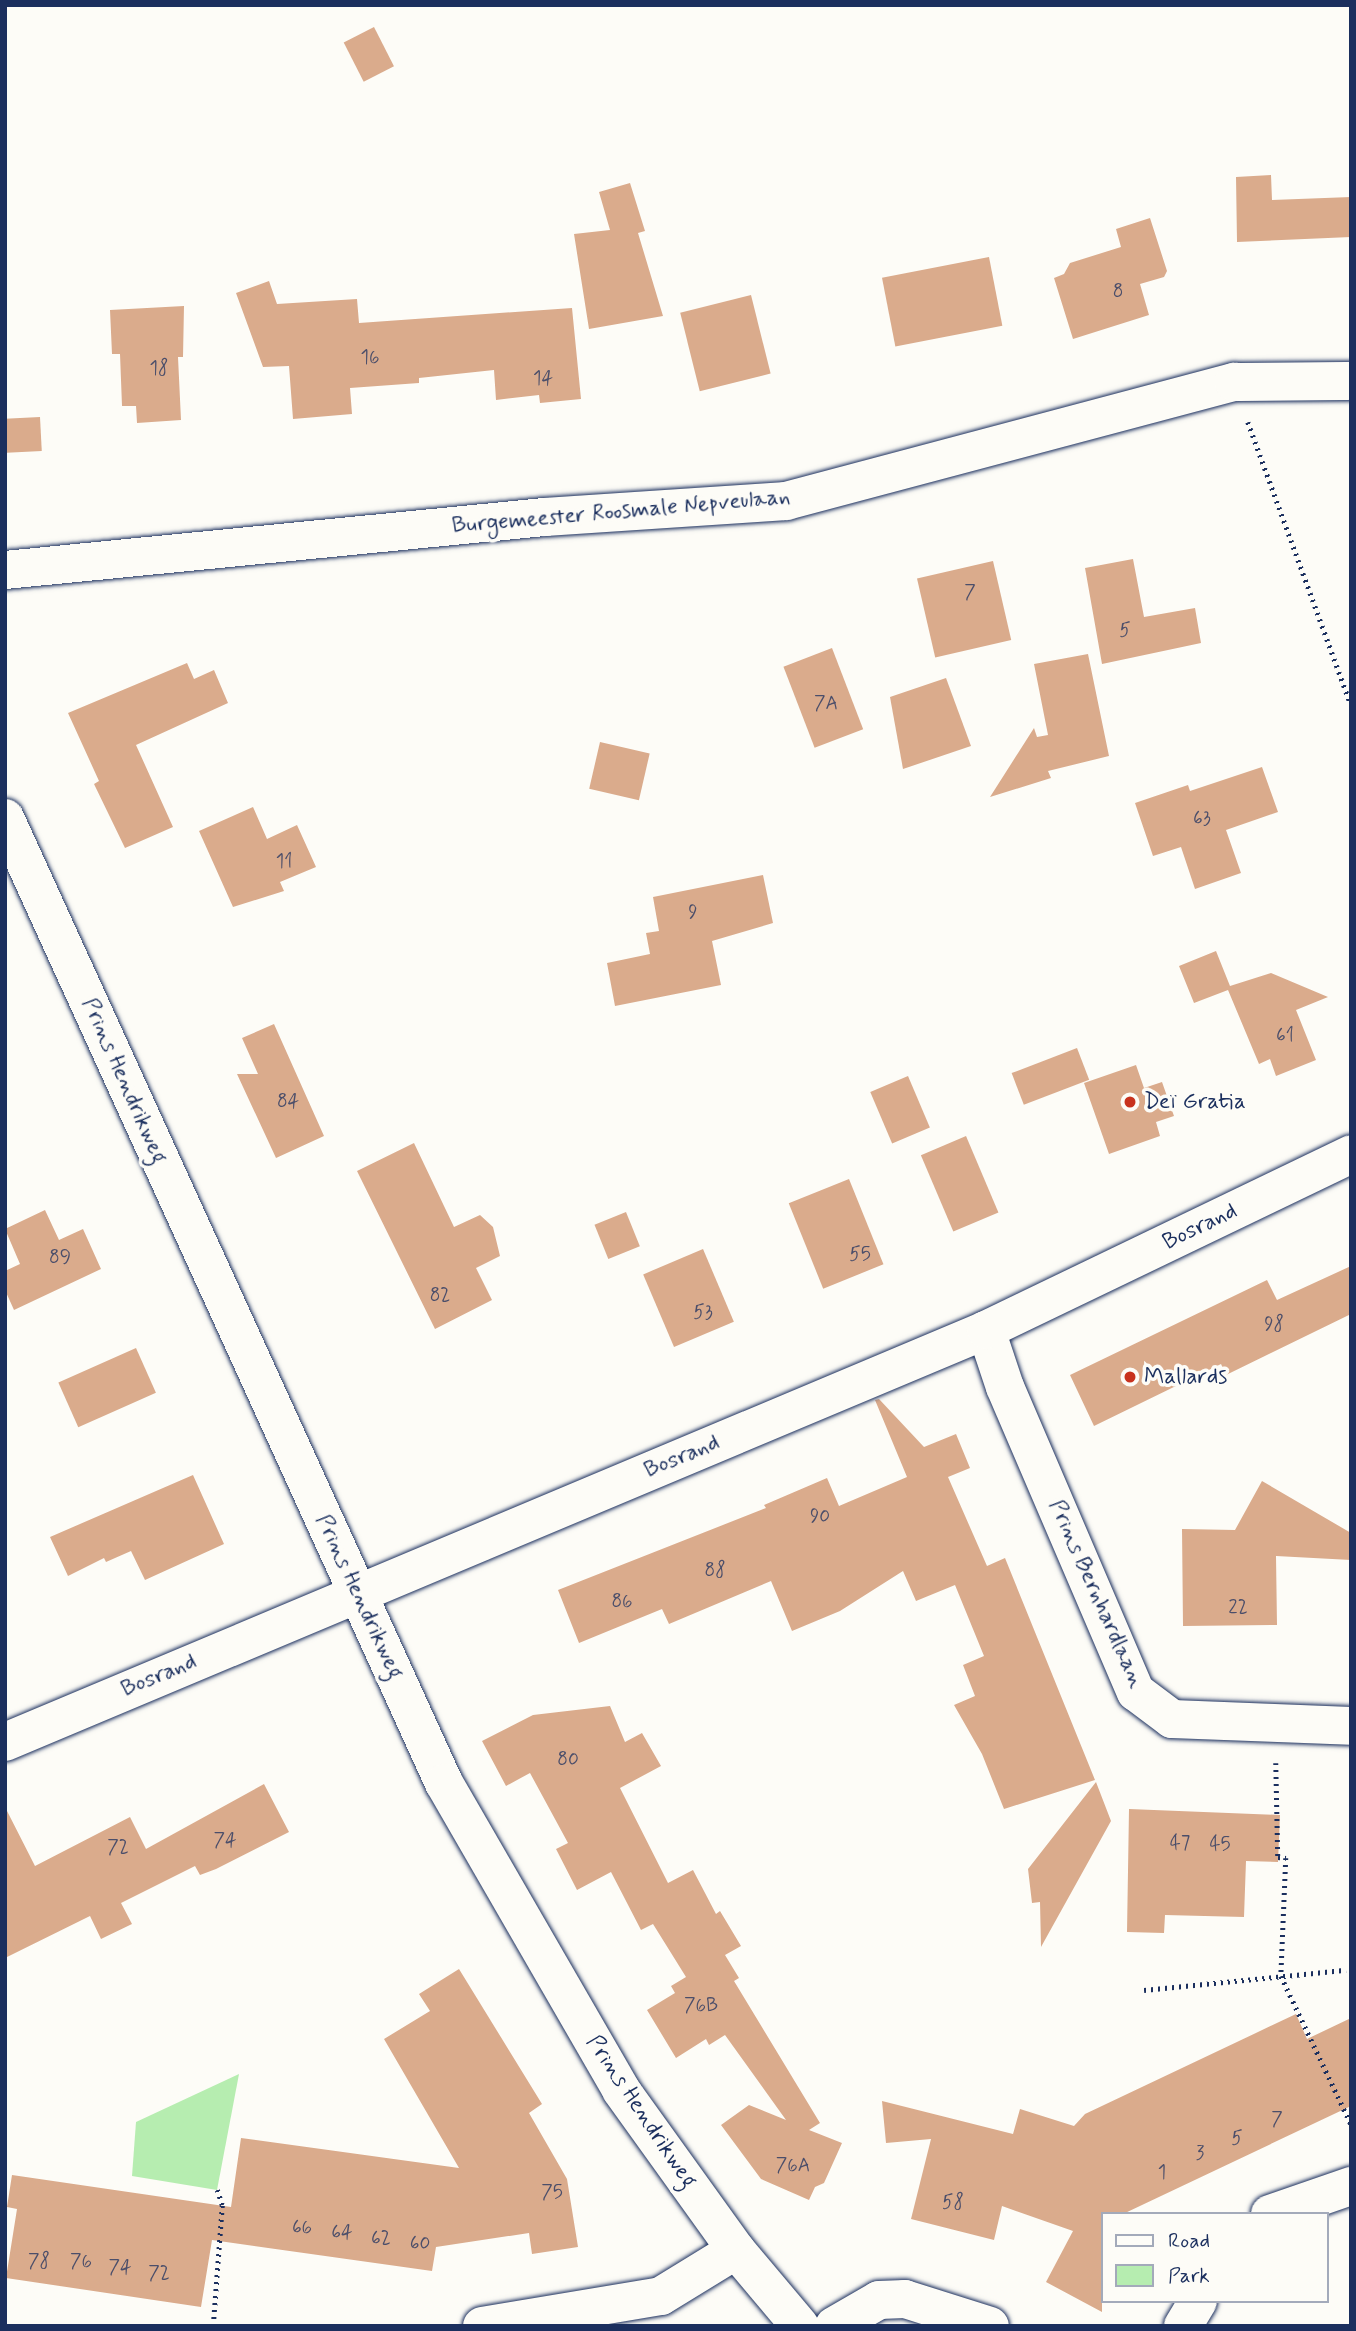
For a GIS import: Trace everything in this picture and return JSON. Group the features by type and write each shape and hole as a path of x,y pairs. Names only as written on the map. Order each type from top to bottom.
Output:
{"street":[{"name":"Burgemeester Roosmale Nepveulaan","path":"5,570 545,517 786,501 1234,382 1351,381"},
{"name":"Prins Hendrikweg","path":"5,818 444,1783 600,2055 736,2249 800,2326"},
{"name":"Bosrand","path":"5,1742 356,1592 986,1330 1351,1154"},
{"name":"Prins Bernhardlaan","path":"986,1330 1005,1387 1136,1692 1172,1718 1351,1726"},
{"path":"1276,2212 1351,2186"},
{"path":"482,2326 661,2297 736,2249"},
{"path":"834,2326 879,2300 905,2299 990,2326"},
{"path":"1184,2326 1197,2303"}],"path":[{"path":"1234,382 1351,705"},
{"path":"1275,1724 1278,1857 1286,1858 1281,1976 1351,2124"},
{"path":"1144,1990 1346,1970"},
{"path":"213,2326 222,2205 217,2190"}],"green space":[{"path":"239,2074 217,2190 132,2176 136,2122"}],"building":[{"path":"374,27 394,66 364,82 344,42"},
{"path":"1271,175 1272,200 1351,197 1351,237 1237,242 1236,177"},
{"path":"630,183 645,231 638,233 663,316 589,329 574,234 610,230 599,192"},
{"path":"1150,218 1167,271 1164,277 1140,284 1149,315 1073,339 1054,278 1064,274 1070,263 1121,247 1116,229"},
{"path":"989,257 1002,326 895,347 882,278"},
{"path":"269,281 277,304 357,299 359,323 572,308 581,399 540,403 539,395 496,400 494,370 419,378 419,383 350,388 352,414 293,419 289,366 263,367 236,293"},
{"path":"751,295 771,374 700,391 680,313"},
{"path":"184,306 183,357 178,357 181,420 137,423 136,406 122,406 120,354 112,354 110,310"},
{"path":"40,417 42,451 7,453 5,419"},
{"path":"1133,559 1144,617 1195,608 1201,643 1102,664 1085,568"},
{"path":"993,561 1011,640 935,657 917,579"},
{"path":"832,648 863,729 815,748 783,667"},
{"path":"1088,654 1109,756 1048,771 1051,778 990,797 1034,728 1037,737 1048,735 1034,664"},
{"path":"187,663 194,679 214,670 228,703 136,745 173,827 125,848 94,784 99,781 68,713"},
{"path":"946,678 971,746 903,769 890,697"},
{"path":"600,742 650,753 639,800 589,789"},
{"path":"1262,767 1278,812 1226,830 1241,873 1195,889 1181,847 1153,856 1135,803 1188,785 1190,791"},
{"path":"253,807 267,839 297,825 316,867 280,882 284,891 233,907 199,831"},
{"path":"763,875 773,923 712,941 721,985 615,1006 607,963 650,954 646,933 659,931 653,897"},
{"path":"1216,951 1230,986 1271,973 1328,997 1296,1010 1316,1060 1276,1076 1270,1059 1259,1064 1228,990 1194,1003 1179,966"},
{"path":"274,1024 324,1136 276,1158 237,1074 258,1074 242,1038"},
{"path":"1077,1048 1089,1080 1024,1105 1012,1073"},
{"name":"Deï Gratia","path":"1136,1065 1144,1088 1162,1082 1174,1116 1156,1122 1160,1136 1109,1154 1084,1083"},
{"path":"908,1076 930,1128 892,1144 870,1092"},
{"path":"966,1136 998,1212 953,1232 921,1155"},
{"path":"414,1143 454,1227 480,1215 493,1227 500,1256 476,1268 492,1300 435,1329 357,1171"},
{"path":"849,1179 883,1264 823,1289 789,1203"},
{"path":"45,1210 59,1240 83,1229 101,1269 14,1310 5,1290 5,1271 20,1264 5,1229"},
{"path":"626,1212 640,1246 608,1259 594,1225"},
{"path":"703,1249 734,1322 674,1347 643,1274"},
{"path":"1351,1266 1351,1314 1226,1375 1221,1364 1094,1426 1070,1375 1267,1280 1277,1300"},
{"path":"136,1348 156,1393 78,1427 58,1383"},
{"path":"879,1399 924,1447 956,1434 970,1468 948,1477 987,1566 1005,1558 1095,1780 1004,1809 982,1754 954,1705 975,1696 963,1665 984,1656 955,1585 916,1601 903,1571 840,1611 792,1631 771,1581 669,1624 662,1609 579,1643 558,1590 766,1508 764,1505 827,1478 839,1506 907,1477 875,1400"},
{"path":"193,1475 224,1544 145,1580 131,1551 106,1562 104,1558 68,1576 50,1537"},
{"path":"1262,1481 1351,1533 1351,1560 1276,1556 1277,1625 1183,1626 1182,1529 1235,1530"},
{"path":"610,1706 625,1742 642,1733 661,1766 620,1788 668,1883 693,1870 716,1914 720,1911 741,1946 725,1955 739,1978 734,1981 820,2123 809,2130 842,2143 824,2183 815,2187 809,2200 761,2179 721,2125 749,2105 786,2120 725,2035 709,2045 706,2039 676,2058 647,2010 675,1993 671,1986 686,1977 653,1924 641,1930 611,1872 577,1890 556,1849 568,1843 530,1773 506,1786 482,1741 533,1715"},
{"path":"1096,1782 1111,1821 1041,1947 1040,1902 1032,1903 1028,1869"},
{"path":"264,1784 289,1832 216,1869 200,1875 195,1866 121,1903 132,1924 101,1939 90,1916 5,1958 5,1807 35,1866 130,1817 146,1849"},
{"path":"1129,1809 1280,1815 1278,1862 1246,1861 1244,1917 1165,1915 1164,1933 1127,1932"},
{"path":"459,1969 542,2104 529,2113 567,2179 578,2247 532,2254 529,2233 436,2247 432,2271 212,2240 201,2307 6,2278 17,2209 7,2207 12,2175 231,2207 241,2138 459,2168 384,2039 430,2011 419,1994"},
{"path":"1296,2014 1307,2039 1351,2018 1351,2106 1127,2212 1100,2212 1102,2312 1046,2282 1073,2231 1002,2206 994,2240 911,2219 931,2139 886,2143 882,2101 1013,2134 1020,2109 1074,2126 1085,2114"}],"place":[{"name":"Deï Gratia","path":"1130,1102"},
{"name":"Mallards","path":"1130,1377"}]}
